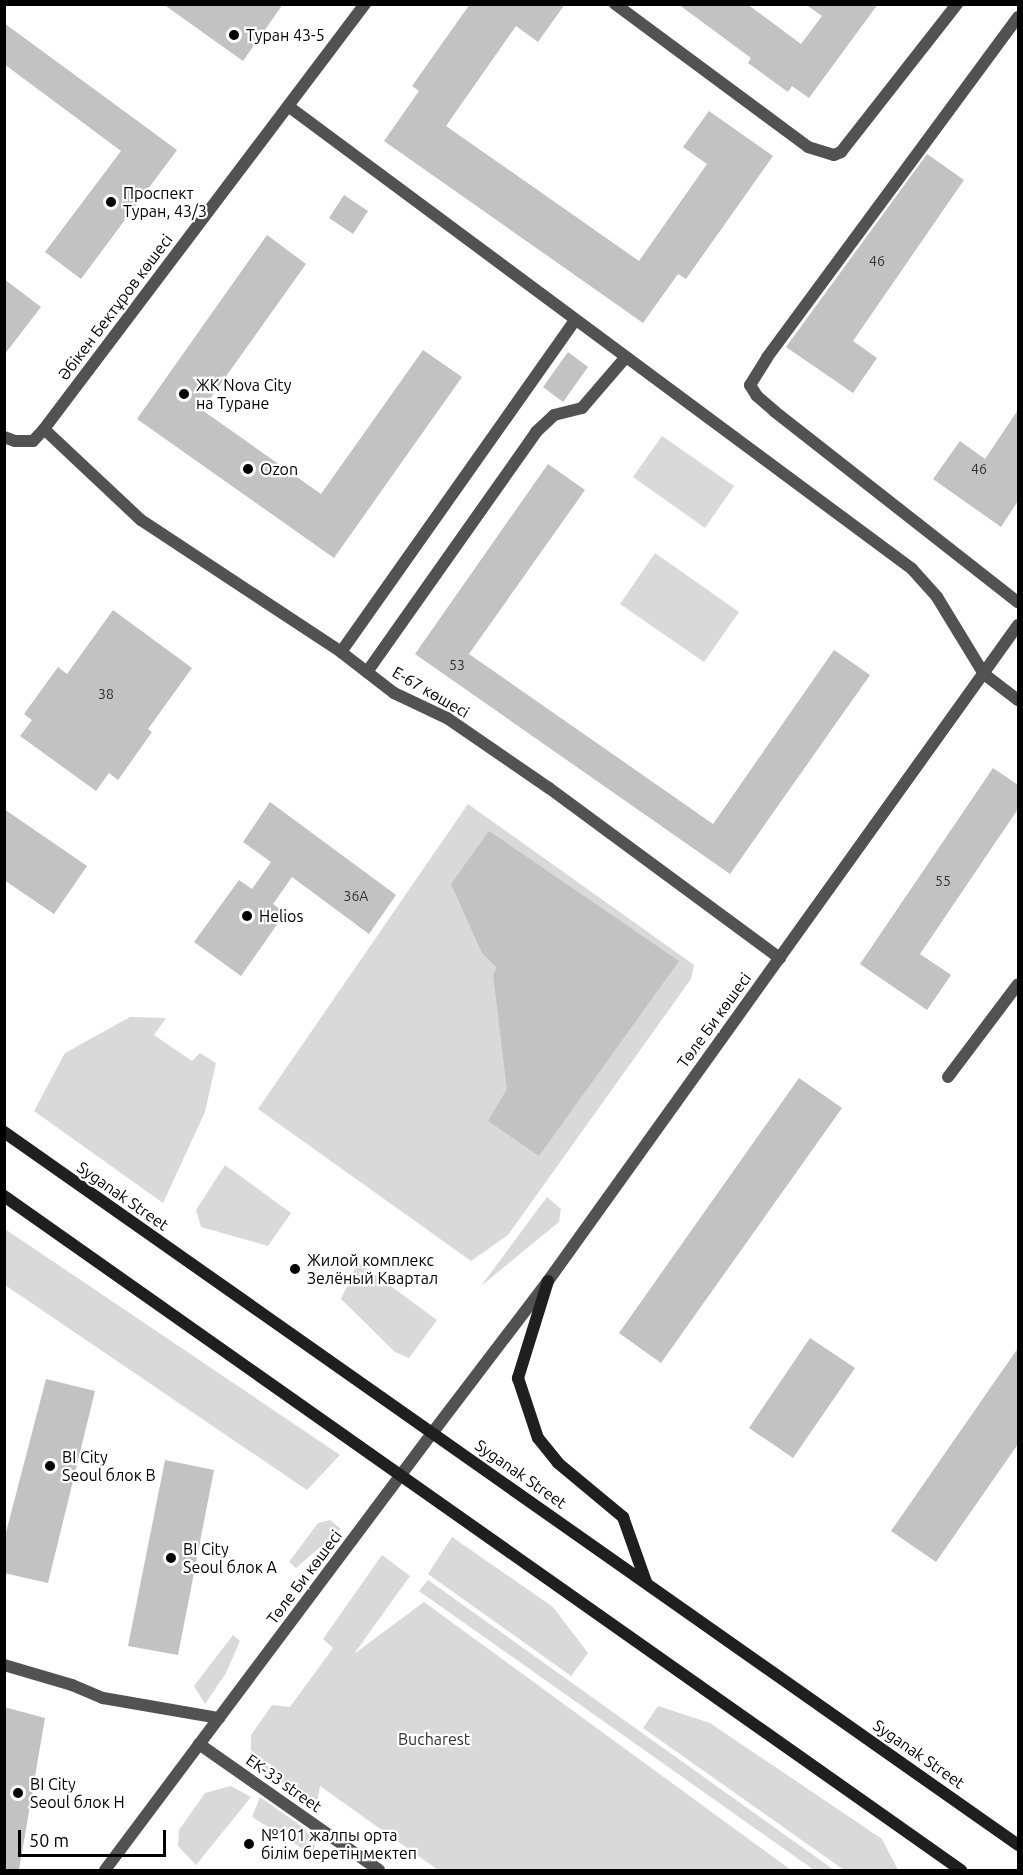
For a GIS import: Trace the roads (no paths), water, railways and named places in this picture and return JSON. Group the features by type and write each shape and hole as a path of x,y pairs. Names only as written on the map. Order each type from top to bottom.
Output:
{"main road":[{"name":"Syganak Street","path":"4,1132 1018,1845"},
{"path":"4,1196 962,1870"},
{"path":"548,1281 518,1378 538,1438 558,1463 623,1517 646,1582"}],"street":[{"name":"Әбікен Бектұров көшесі","path":"44,429 365,4"},
{"path":"615,4 807,147 834,155 841,152 957,4"},
{"path":"1018,17 767,358 750,385 757,396 774,411 1018,602"},
{"path":"288,106 912,569 937,597 984,674 1018,700"},
{"path":"341,652 575,320"},
{"path":"367,672 536,432 554,416 582,408 625,358"},
{"path":"4,437 15,441 33,441 44,429"},
{"name":"Е-67 көшесі","path":"44,429 141,520 341,652 394,693 447,718 549,788 780,958"},
{"name":"Төле Би көшесі","path":"219,1718 548,1281 1018,625"},
{"path":"948,1077 1018,984"},
{"path":"4,1665 72,1685 103,1698 219,1718 105,1870"},
{"name":"EK-33 street","path":"199,1744 379,1870"}],"place":[{"name":"Туран 43-5","path":"234,35"},
{"name":"Проспект Туран, 43/3","path":"111,202"},
{"name":"ЖК Nova City на Туране","path":"184,394"},
{"name":"Ozon","path":"248,469"},
{"name":"Helios","path":"247,916"},
{"name":"Жилой комплекс Зелёный Квартал","path":"295,1269"},
{"name":"BI City Seoul блок B","path":"50,1466"},
{"name":"BI City Seoul блок A","path":"171,1558"},
{"name":"BI City Seoul блок H","path":"18,1793"},
{"name":"№101 жалпы орта білім беретін мектеп","path":"249,1844"}],"park label":[{"name":"Bucharest","path":"434,1739"}]}
